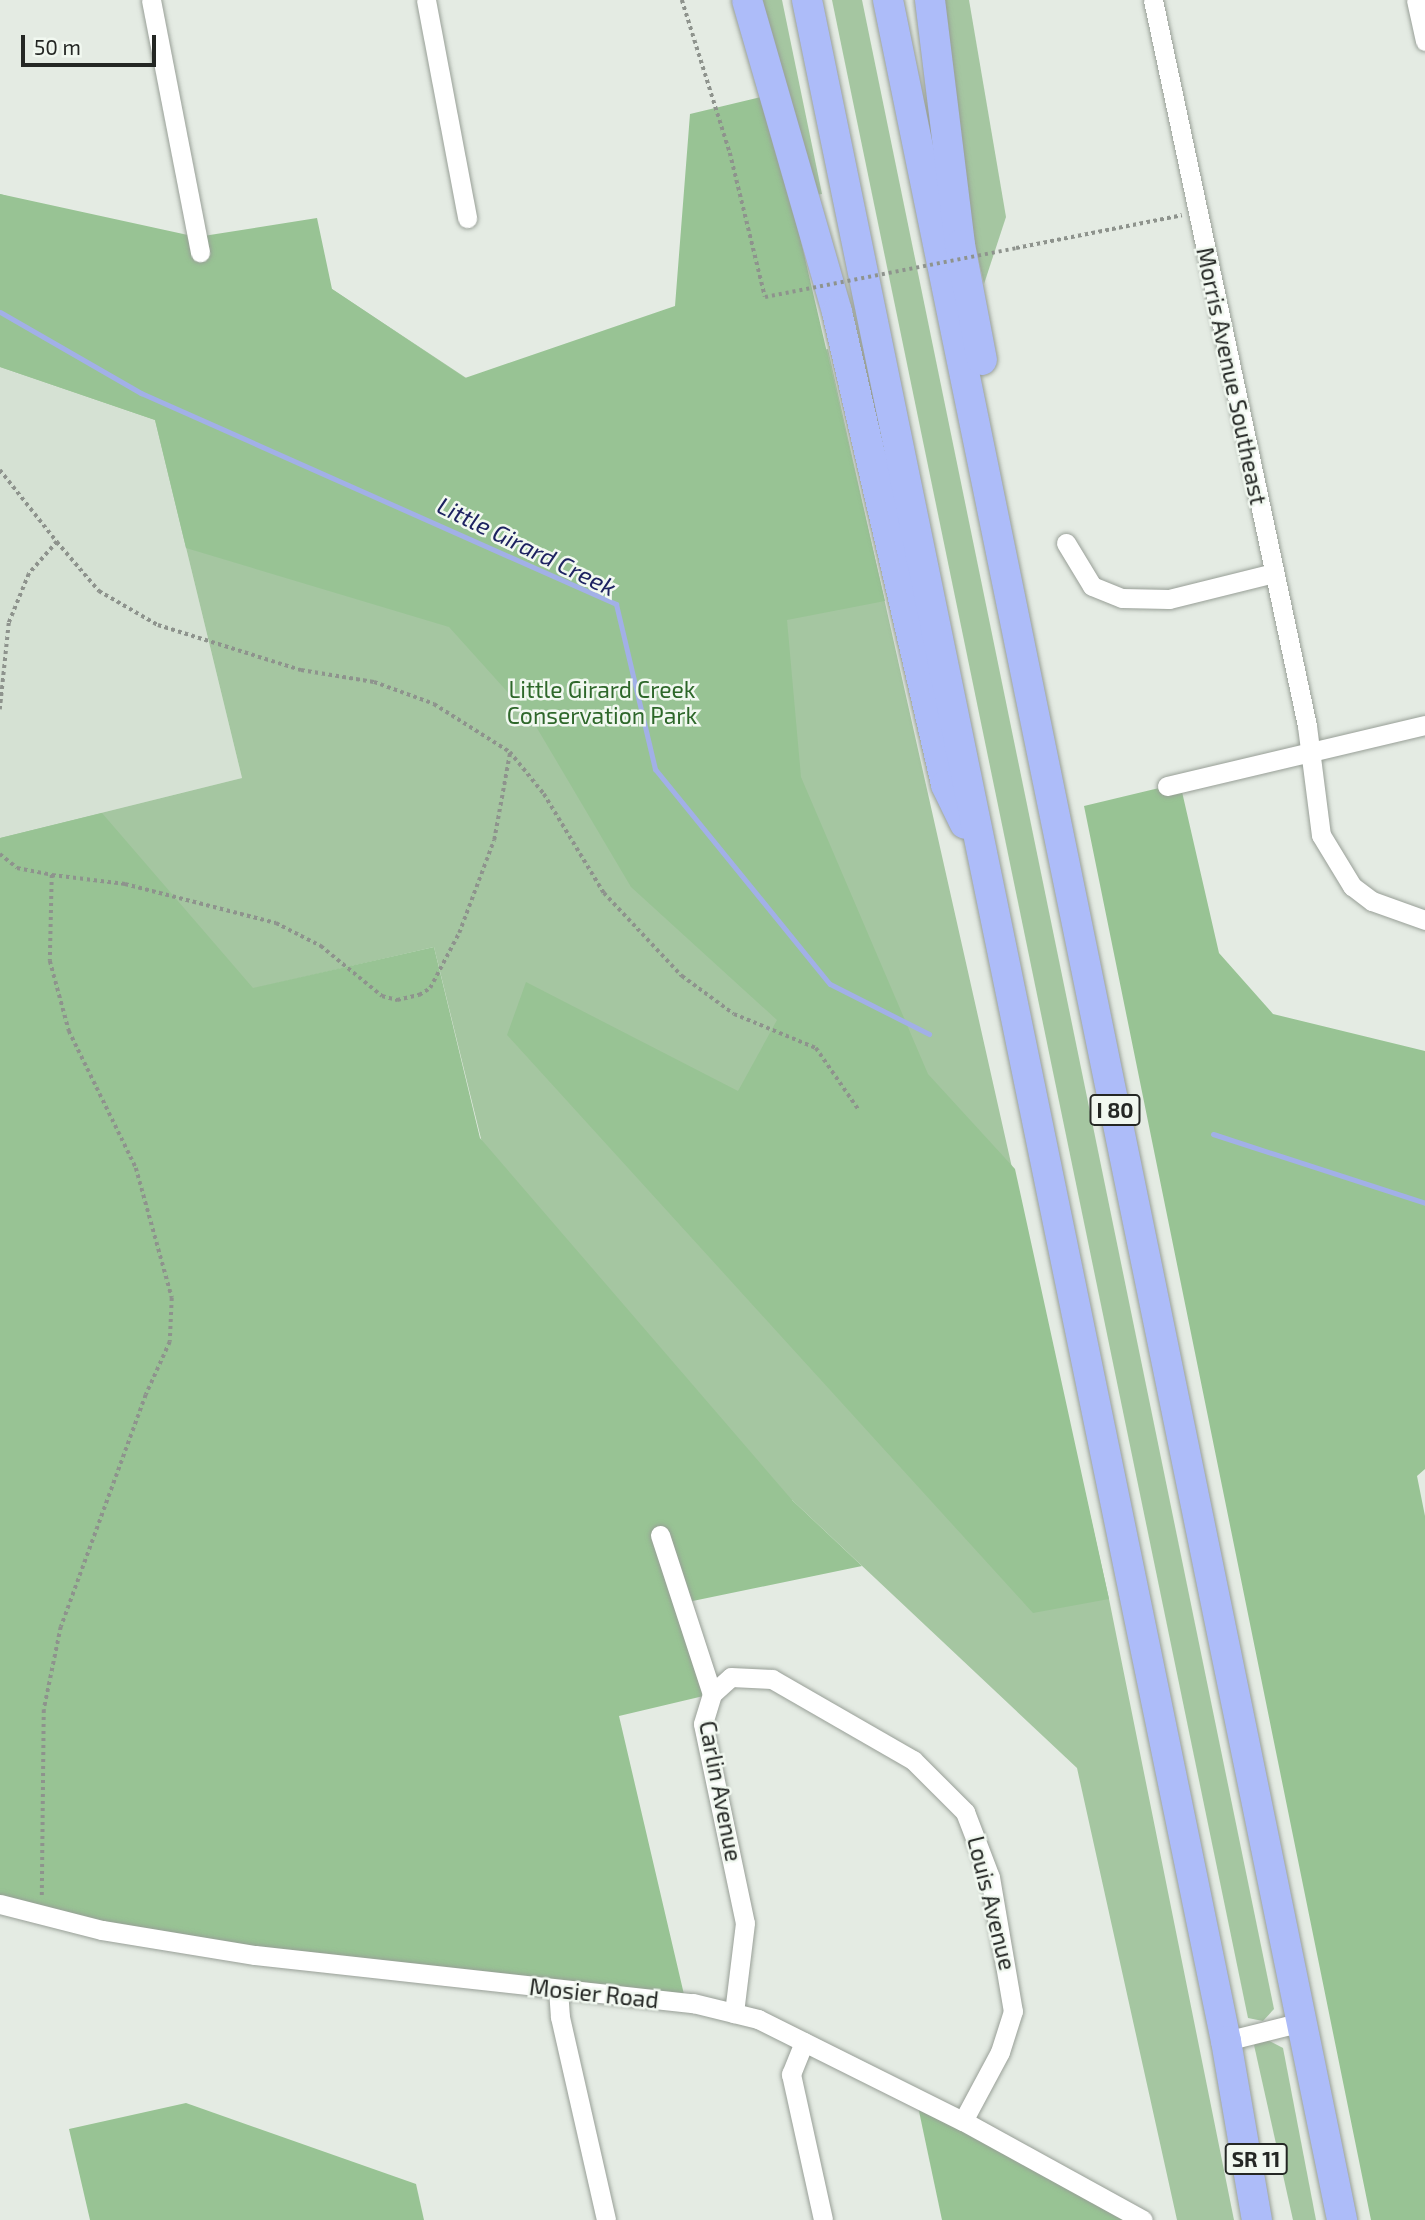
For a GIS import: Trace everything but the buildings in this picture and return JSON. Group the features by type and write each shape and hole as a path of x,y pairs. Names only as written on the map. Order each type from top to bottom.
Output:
{"highway":[{"path":"747,0 837,312 946,785 984,862"},
{"path":"807,0 1226,2040 1257,2220"},
{"name":"I 80","path":"888,0 1342,2220"},
{"path":"930,0 960,245 1002,463 1004,565"},
{"name":"SR 11","path":"1235,2099 1273,2220"}],"street":[{"path":"150,0 200,252"},
{"path":"426,0 467,218"},
{"name":"Morris Avenue Southeast","path":"1153,0 1274,573 1310,752 1321,835 1340,872 1372,901 1425,920"},
{"path":"1416,0 1425,41"},
{"path":"1066,543 1092,586 1122,598 1169,598 1274,573"},
{"path":"1167,786 1425,725"},
{"name":"Carlin Avenue","path":"660,1535 712,1694 703,1724 745,1923 734,2012"},
{"name":"Louis Avenue","path":"712,1694 731,1677 772,1679 912,1760 965,1812 990,1877 1013,2011 1000,2052 963,2121"},
{"name":"Mosier Road","path":"0,1904 43,1916 255,1955 734,2012 804,2042 963,2121 1143,2220"},
{"path":"558,1989 560,2017 606,2220"},
{"path":"1226,2040 1302,2022"},
{"path":"804,2042 791,2074 823,2220"}],"path":[{"path":"682,0 730,153 765,297 1198,212"},
{"path":"0,470 99,591 158,625 301,670 374,682 434,704 510,752 544,794 604,893 682,976 734,1014 816,1048 859,1110"},
{"path":"0,710 9,623 29,574 57,542"},
{"path":"0,854 16,868 125,884 276,923 321,946 382,996 397,1000 419,995 430,988 464,921 494,840 510,752"},
{"path":"43,1916 44,1710 61,1627 146,1395 170,1342 172,1298 136,1168 69,1031 50,961 51,875"}],"shaded area":[{"path":"0,367 155,420 242,778 0,838"}],"green space":[{"path":"756,0 782,0 822,194 816,195"},
{"path":"832,0 862,0 1274,2009 1263,2021 1248,2018"},
{"path":"942,0 969,0 1006,217 984,284 969,217"},
{"path":"761,97 779,147 885,601 787,620 801,777 928,1074 1015,1169 1109,1599 1033,1613 507,1035 526,982 738,1091 777,1020 631,887 531,718 449,627 186,548 155,420 0,367 0,194 197,237 317,218 332,289 465,378 675,306 690,114"},
{"name":"Little Girard Creek Conservation Park","path":"0,194 332,289 522,415 828,349 1109,1599 1234,2220 1177,2220 1077,1768 792,1500 581,1546 434,947 0,1047 0,838 242,778 155,420 0,367"},
{"path":"1180,783 1219,953 1273,1014 1425,1051 1425,1469 1417,1476 1425,1516 1425,2220 1371,2220 1084,806"},
{"path":"102,813 253,988 434,947 480,1138 792,1500 862,1566 683,1603 712,1694 619,1716 686,2003 380,1971 0,1904 0,838"},
{"path":"1262,2037 1283,2048 1316,2220 1293,2220 1254,2045"},
{"path":"916,2097 1143,2220 942,2220"},
{"path":"186,2103 416,2184 424,2220 90,2220 69,2129"}],"waterway":[{"name":"Little Girard Creek","path":"0,312 141,393 616,604 655,769 830,984 929,1034"},
{"name":"Little Girard Creek","path":"1213,1134 1425,1203"}]}
